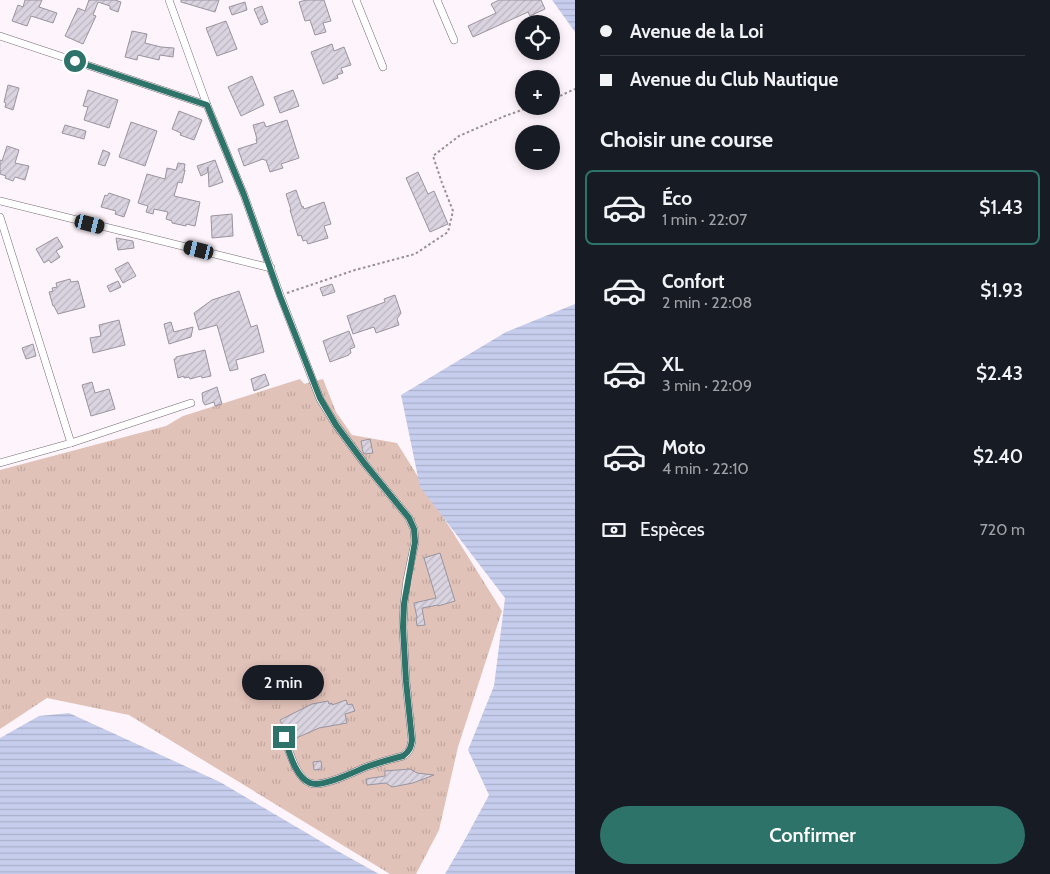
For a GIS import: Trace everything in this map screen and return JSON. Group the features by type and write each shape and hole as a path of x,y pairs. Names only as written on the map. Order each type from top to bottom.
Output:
{"street":[{"path":"168,0 320,398 336,425 409,518 414,529 415,542 407,580 403,627 412,740 409,752 403,756 366,767 333,780 315,784 310,783 298,771 293,763 284,737"},
{"path":"356,0 384,67"},
{"path":"437,0 454,40"},
{"path":"0,36 207,105"},
{"path":"0,200 271,268"},
{"path":"0,217 71,443"},
{"path":"0,463 71,443 191,404"}],"path":[{"path":"560,96 575,89"},
{"path":"280,296 355,270 415,254 448,232 453,211 433,156 459,136 515,112"}],"green space":[{"path":"300,379 304,384 323,379 336,412 352,435 397,443 502,611 458,747 439,830 416,874 390,874 129,715 47,698 0,729 0,470 166,426 183,416"}],"water":[{"path":"552,0 575,0 575,32"},
{"path":"575,304 575,874 445,874 489,795 468,750 494,686 505,598 420,487 401,395 506,332"},
{"path":"69,713 220,782 379,874 0,874 0,738 39,716"}],"building":[{"path":"25,0 42,0 39,7 57,13 53,23 31,16 27,26 12,21 18,5 23,7"},
{"path":"89,0 115,0 121,2 118,12 110,9 110,6 98,2 93,15 96,16 83,44 65,36 78,8 85,11"},
{"path":"181,0 219,0 215,12 181,2"},
{"path":"324,0 331,21 323,23 326,32 315,35 310,20 305,21 299,2"},
{"path":"499,0 541,0 545,9 532,15 530,15 528,12 515,15 515,18 473,37 468,26 496,13 491,4"},
{"path":"245,2 247,10 232,15 229,7"},
{"path":"262,6 268,22 261,25 254,9"},
{"path":"226,21 237,49 217,56 206,28"},
{"path":"132,31 147,34 145,43 174,48 173,57 160,55 159,60 138,55 137,60 125,57"},
{"path":"332,44 334,51 344,47 351,65 341,68 343,73 337,75 338,78 323,84 311,52"},
{"path":"252,76 264,105 241,116 228,87"},
{"path":"8,85 19,88 13,110 5,107 6,103 4,102"},
{"path":"88,90 118,100 109,128 84,120 88,107 83,106"},
{"path":"293,90 299,106 280,113 274,97"},
{"path":"179,111 202,120 194,140 180,135 181,133 172,129"},
{"path":"287,120 299,158 281,164 283,168 270,172 266,160 263,159 244,166 238,149 257,143 253,125 264,122 266,127"},
{"path":"131,122 157,131 145,166 119,157"},
{"path":"65,125 86,131 84,139 62,133"},
{"path":"7,146 19,150 15,163 29,166 25,180 15,177 13,181 0,174 0,160 2,161"},
{"path":"103,150 110,153 105,166 98,164"},
{"path":"215,160 223,182 209,187 208,167 207,173 201,176 197,166"},
{"path":"178,163 185,164 185,170 182,183 178,182 174,196 200,202 195,226 172,223 172,221 166,219 168,212 154,209 153,214 146,212 148,206 138,203 147,174 165,179 167,168 176,170"},
{"path":"418,172 428,194 434,191 448,224 430,232 406,178"},
{"path":"296,190 304,209 324,202 331,224 324,226 328,238 308,244 306,240 303,241 301,235 298,236 286,194"},
{"path":"109,193 130,200 124,217 115,214 116,211 101,207 105,195 107,196"},
{"path":"232,214 233,236 212,238 211,216"},
{"path":"57,237 63,247 56,251 60,257 51,263 49,260 44,263 36,249"},
{"path":"116,238 133,241 134,248 118,250"},
{"path":"128,262 136,276 123,283 115,269"},
{"path":"70,279 71,282 78,281 85,307 58,314 53,306 49,292 53,291 52,288 57,287 56,283"},
{"path":"118,281 121,287 110,292 107,286"},
{"path":"332,284 335,292 323,296 320,288"},
{"path":"239,291 251,327 257,325 264,352 236,360 238,369 230,371 217,325 199,330 194,313 212,300"},
{"path":"395,295 401,313 397,319 399,325 376,333 374,327 353,334 347,316 385,302 384,299"},
{"path":"119,320 125,345 93,353 90,338 101,336 99,325"},
{"path":"171,322 174,332 193,327 191,337 169,344 164,324"},
{"path":"349,331 355,347 350,349 351,353 349,355 330,362 323,341"},
{"path":"33,344 36,356 26,359 22,348"},
{"path":"205,350 211,376 190,379 189,377 184,378 184,376 178,378 174,359"},
{"path":"265,374 269,385 254,391 251,379"},
{"path":"92,382 95,393 109,389 115,409 91,416 82,385"},
{"path":"217,387 222,404 215,406 214,402 205,405 202,393"},
{"path":"370,439 373,453 364,454 361,441"},
{"path":"440,553 455,601 422,608 425,625 417,626 414,603 436,598 424,558"},
{"path":"346,700 348,705 352,704 355,711 345,714 347,723 319,728 294,739 290,730 286,732 280,720 312,704 328,701 332,705"},
{"path":"321,761 322,769 314,770 313,762"},
{"path":"410,769 417,773 434,775 413,783 392,787 386,783 367,785 366,779 385,776 385,771"}],"route":[{"path":"75,61 207,105 244,195 280,296 320,398 336,425 409,518 414,529 415,542 407,580 403,627 412,740 409,752 403,756 366,767 333,780 315,784 310,783 298,771 293,763 284,737"}]}
